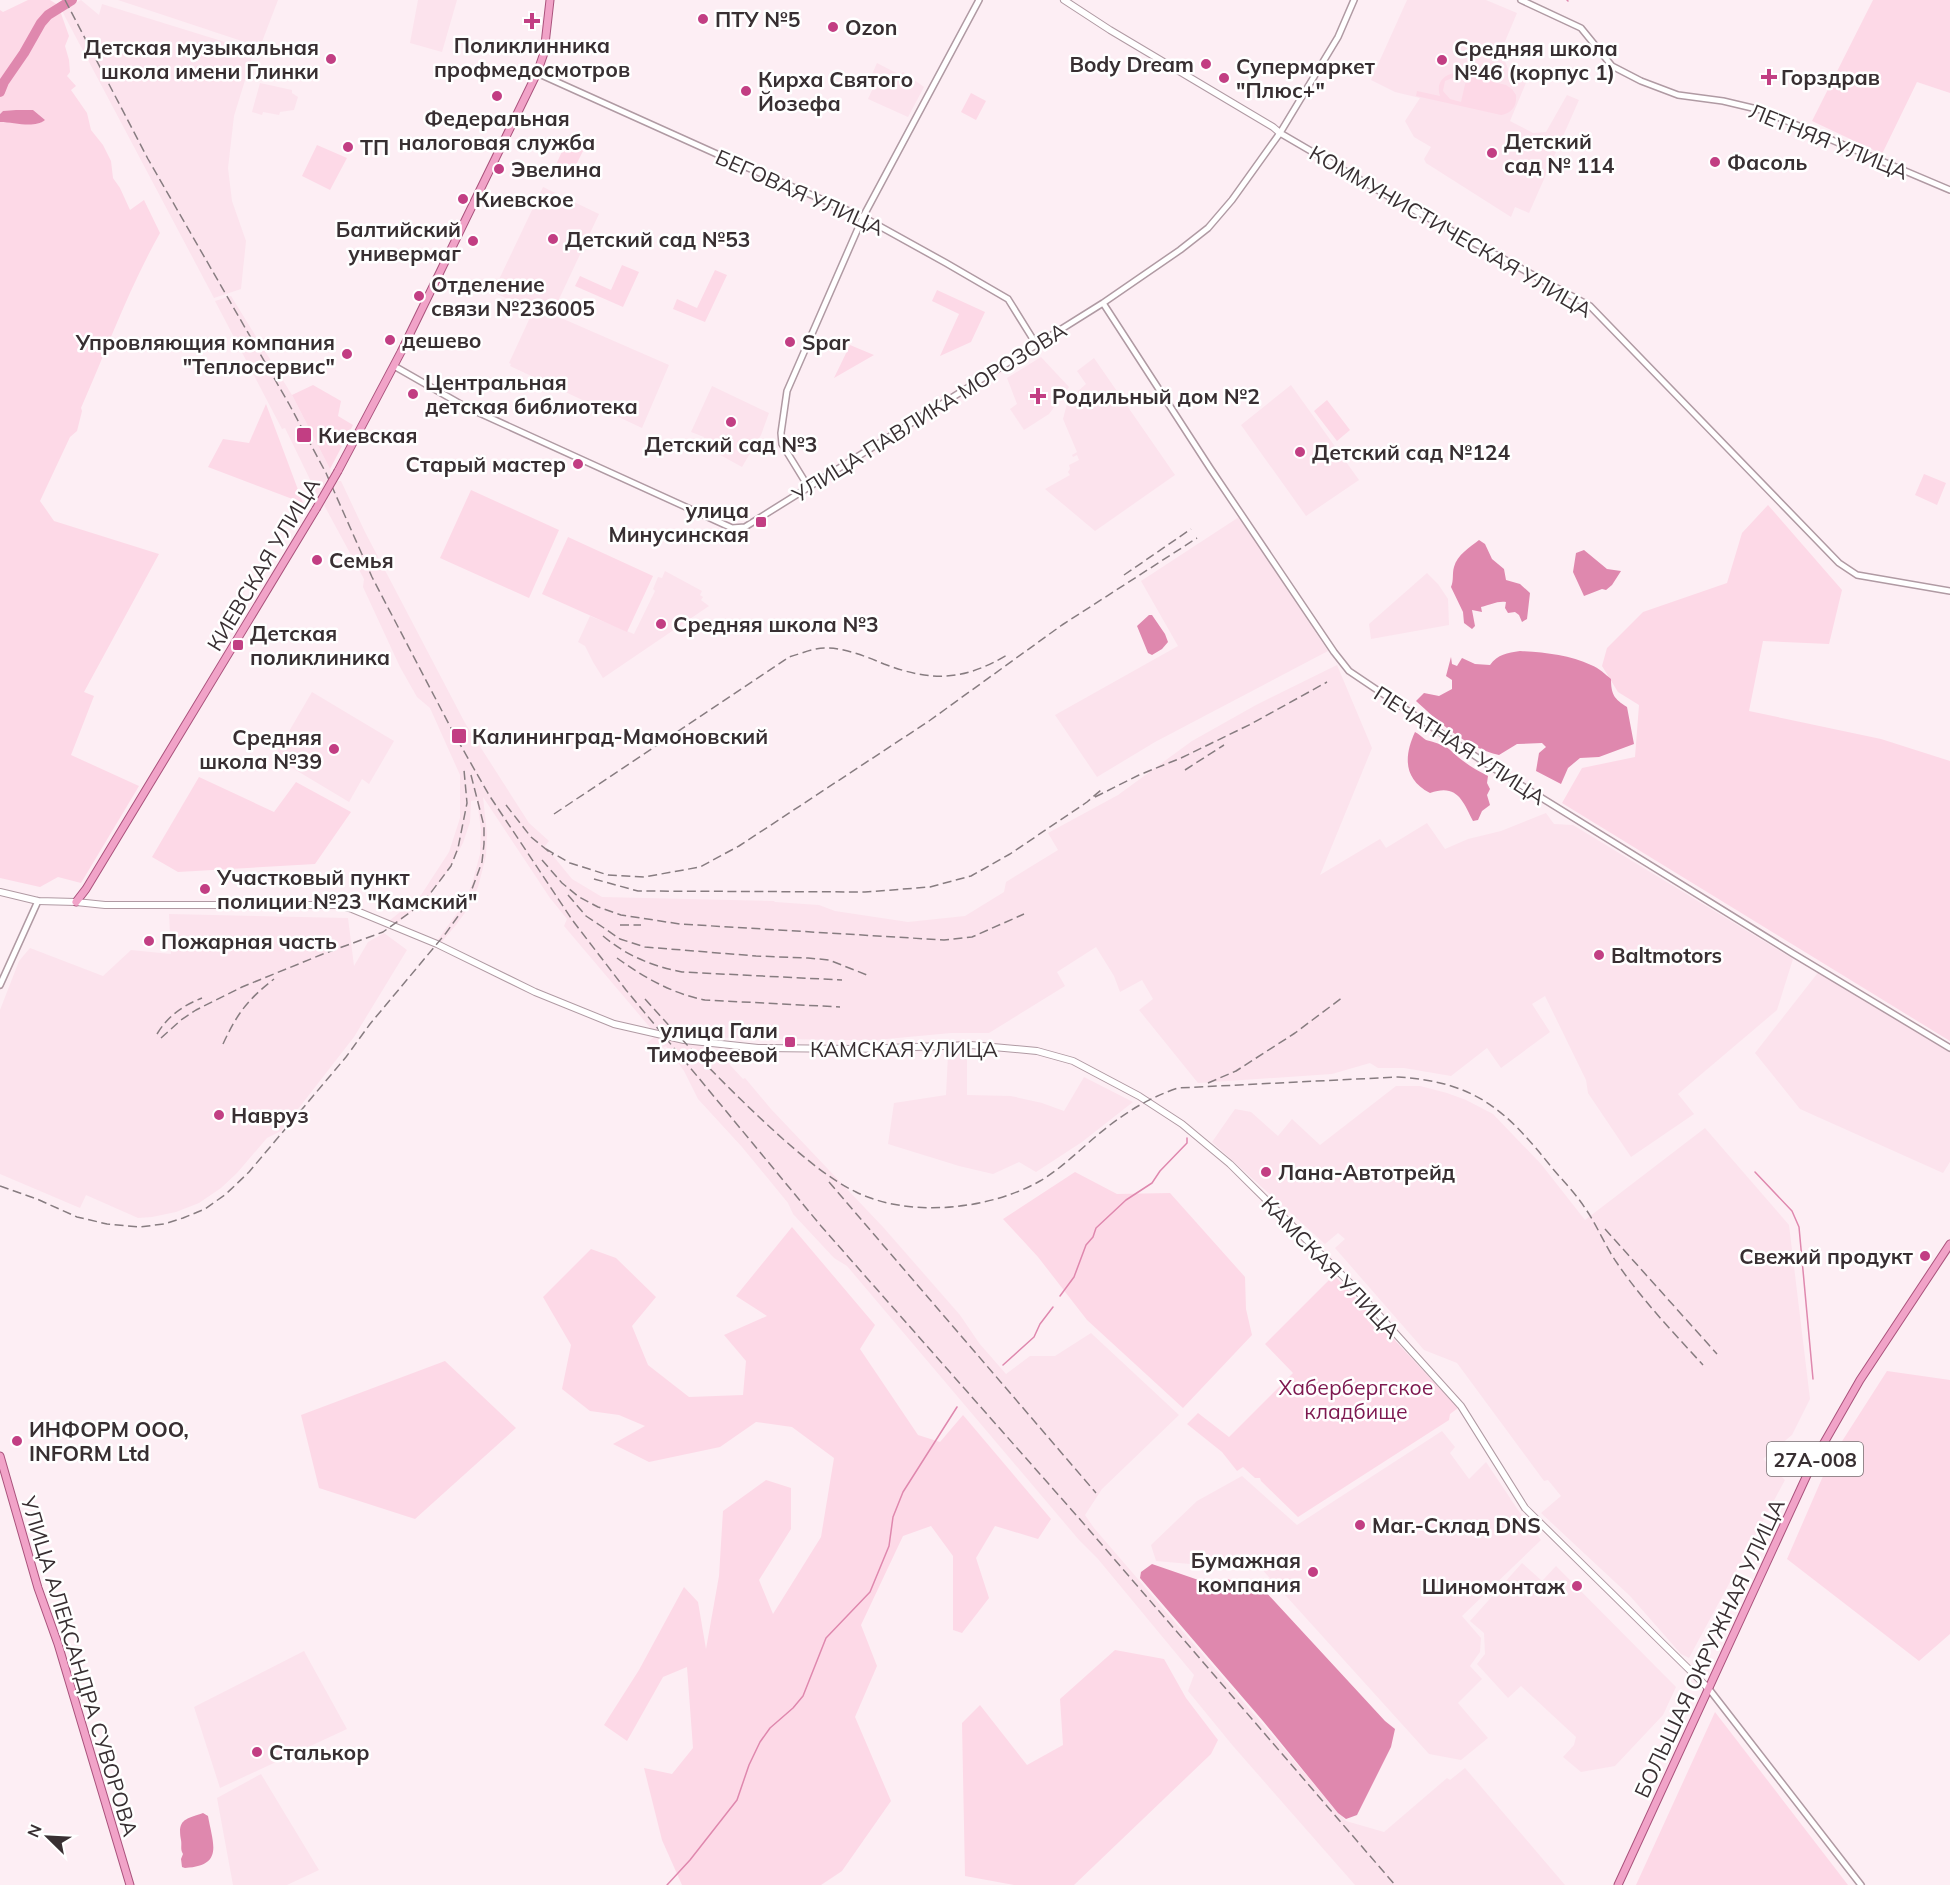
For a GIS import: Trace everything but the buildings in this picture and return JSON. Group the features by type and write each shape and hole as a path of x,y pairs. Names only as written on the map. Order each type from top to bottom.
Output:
{"main road":[{"name":"КИЕВСКАЯ УЛИЦА","path":"76,902 316,509 394,366 537,73 544,53 550,0"},
{"name":"КОММУНИСТИЧЕСКАЯ УЛИЦА","path":"1065,0 1110,30 1280,133"},
{"name":"КАМСКАЯ УЛИЦА","path":"0,892 38,901 64,903 337,905 437,944 535,992 614,1024 650,1033 684,1040 758,1048 856,1049 971,1045 1037,1051 1055,1055 1086,1068 1146,1100 1182,1124 1266,1198 1374,1309 1461,1406 1525,1508 1709,1689"},
{"name":"БОЛЬШАЯ ОКРУЖНАЯ УЛИЦА","path":"1618,1885 1813,1462 1860,1380 1950,1244"},
{"name":"УЛИЦА АЛЕКСАНДРА СУВОРОВА","path":"0,1456 38,1588 58,1644 130,1885"}],"street":[{"path":"809,488 782,444 781,433 786,395 863,218 979,0"},
{"name":"УЛИЦА ПАВЛИКА МОРОЗОВА","path":"394,366 464,406 732,528 745,527 1103,303 1208,228 1232,200 1280,133 1338,37 1354,0"},
{"name":"ЛЕТНЯЯ УЛИЦА","path":"1521,0 1581,28 1616,68 1641,81 1678,95 1723,101 1761,110 1950,190"},
{"name":"БЕГОВАЯ УЛИЦА","path":"537,73 739,165 863,218 1008,298 1036,344"},
{"name":"КОММУНИСТИЧЕСКАЯ УЛИЦА","path":"1280,133 1388,196 1590,306 1839,563 1857,575 1950,591"},
{"name":"ПЕЧАТНАЯ УЛИЦА","path":"1103,303 1210,468 1349,671 1490,766 1950,1048"},
{"path":"0,985 38,901"},
{"path":"1709,1689 1861,1885"}],"shaded area":[{"path":"81,0 99,15 102,4 254,51 234,116 228,168 232,201 246,241 241,289 214,298 62,11"},
{"path":"118,0 278,0 260,47"},
{"path":"418,0 457,0 442,52 410,43"},
{"path":"1407,0 1486,0 1517,13 1501,51 1508,69 1528,78 1510,121 1533,133 1546,132 1567,95 1579,100 1529,213 1515,207 1511,217 1426,163 1424,159 1431,147 1414,137 1405,121 1420,98 1395,92 1371,80"},
{"path":"877,63 900,75 903,72 924,87 908,117 868,99 873,88 869,81"},
{"path":"260,83 292,90 292,93 298,97 294,110 280,112 279,115 263,112 262,115 252,112"},
{"path":"33,110 45,120 30,125 0,122 0,114 3,111"},
{"path":"543,187 599,214 552,314 669,365 642,428 510,366 509,363 533,311 493,292"},
{"path":"231,296 292,395 330,469 331,473 318,496 285,428 282,429 215,301"},
{"name":"Родильный дом №2","path":"1041,357 1069,387 1049,414 1024,430 1010,409 1017,404 1007,378"},
{"path":"1094,358 1175,475 1095,531 1045,489 1070,475 1069,465 1079,460 1077,455 1073,457 1072,455 1077,452 1063,419 1068,400 1086,384 1077,371"},
{"name":"Детский сад №124","path":"1291,385 1359,480 1306,516 1241,425"},
{"name":"Детский сад №3","path":"712,386 769,413 761,435 742,467 702,443 704,437 691,432"},
{"path":"337,481 341,481 365,532 465,723 529,823 549,841 545,846 572,879 602,897 774,901 819,905 835,911 908,922 965,916 1004,892 1006,882 1058,850 1048,833 1118,795 1192,741 1256,705 1337,665 1372,748 1320,875 1380,839 1386,848 1427,823 1445,849 1468,839 1501,831 1546,813 1554,824 1573,825 1793,959 1777,1010 1678,1094 1694,1114 1631,1157 1588,1093 1586,1080 1545,996 1532,1004 1550,1032 1501,1068 1487,1048 1451,1076 1404,1068 1378,1068 1370,1063 1332,1074 1198,1083 1139,1010 1153,999 1142,980 1120,992 1114,976 1096,947 1057,972 1065,986 989,1033 840,1040 686,1037 653,1031 564,926 567,919 550,898 483,797 487,834 486,856 478,887 467,910 456,925 440,944 436,942 463,905 472,884 480,854 481,830 477,800 471,801 470,822 463,843 444,877 427,898 401,920 395,924 389,921 421,895 449,852 460,818 460,775 430,708 417,697 400,667 363,587 364,579 324,505"},
{"path":"1239,517 1328,651 1155,742 1097,777 1055,715 1178,646 1141,581"},
{"path":"1479,540 1485,544 1492,559 1504,569 1506,580 1520,584 1530,593 1527,619 1522,622 1515,612 1508,613 1505,608 1506,602 1502,602 1481,607 1482,612 1472,610 1475,626 1472,629 1464,623 1463,612 1451,587 1453,570 1461,555"},
{"path":"1584,550 1607,569 1621,571 1606,590 1602,589 1584,596 1573,572 1576,553"},
{"name":"Средняя школа №3","path":"665,571 702,591 701,600 709,606 603,678 585,646 578,642 590,616 634,634 655,591 653,589 658,577 662,578"},
{"path":"1427,573 1448,599 1449,625 1371,639 1369,624"},
{"path":"1152,615 1168,642 1152,655 1148,653 1137,626"},
{"path":"1520,651 1566,656 1594,666 1604,673 1611,679 1614,696 1627,707 1634,744 1599,757 1580,758 1568,768 1561,784 1536,771 1539,753 1546,747 1542,743 1517,744 1499,755 1487,752 1454,733 1416,701 1424,693 1439,696 1452,689 1452,680 1446,676 1451,657 1452,664 1457,666 1462,658 1475,664 1490,665 1500,656"},
{"name":"Средняя школа №39","path":"312,692 394,741 369,784 362,779 349,802 274,757"},
{"path":"1415,732 1426,740 1447,747 1467,764 1488,776 1487,783 1490,789 1487,795 1490,805 1482,811 1478,820 1473,821 1462,801 1453,792 1447,790 1430,793 1415,781 1410,774 1408,758"},
{"path":"169,914 348,918 354,966 368,942 384,933 407,950 354,1037 281,1131 267,1138 237,1173 221,1188 199,1203 176,1212 138,1218 86,1195 80,1208 0,1174 0,1010 19,961 30,948 103,976 131,950 171,954"},
{"path":"1820,970 1950,1051 1950,1162 1943,1173 1800,1109 1755,1053"},
{"path":"654,1037 699,1045 719,1053 883,1227 960,1315 979,1343 1006,1374 1030,1356 1055,1356 1091,1333 1179,1415 1102,1489 1085,1515 1346,1821 1384,1832 1447,1778 1450,1780 1465,1768 1565,1885 1355,1885 1188,1691 1194,1675 1098,1559 1079,1540 847,1266 834,1258 793,1214 788,1203 742,1147 698,1099 684,1071 666,1046 655,1053 647,1043"},
{"path":"967,1052 967,1095 1011,1096 1064,1111 1084,1077 1133,1102 1082,1142 1036,1172 1019,1162 993,1174 888,1144 894,1103 946,1095 948,1054"},
{"path":"1396,1086 1420,1086 1447,1093 1493,1114 1541,1164 1585,1220 1705,1128 1789,1225 1810,1399 1792,1435 1763,1459 1785,1480 1689,1658 1681,1654 1630,1596 1541,1513 1561,1496 1548,1480 1544,1481 1457,1363 1424,1350 1335,1248 1345,1239 1338,1233 1325,1244 1212,1142 1235,1109 1251,1112 1278,1136 1292,1119 1320,1145"},
{"path":"1442,1431 1455,1447 1450,1453 1469,1479 1486,1462 1541,1540 1462,1616 1481,1638 1480,1652 1470,1666 1482,1679 1458,1703 1488,1738 1461,1760 1429,1754 1258,1565 1247,1569 1156,1561 1151,1545 1197,1501 1242,1476 1297,1525"},
{"path":"1522,1563 1542,1581 1556,1566 1676,1687 1663,1715 1615,1766 1581,1772 1563,1757 1574,1745 1576,1737 1521,1686 1508,1698 1477,1664 1485,1654 1484,1633 1470,1621"},
{"path":"1152,1564 1210,1584 1227,1579 1264,1590 1395,1729 1391,1747 1357,1815 1346,1819 1338,1813 1263,1721 1140,1578 1141,1572"},
{"path":"304,1651 347,1729 220,1788 194,1707"},
{"path":"261,1774 319,1870 287,1885 233,1885 217,1798"},
{"path":"203,1813 208,1816 212,1836 211,1858 206,1863 197,1866 182,1867 180,1828 184,1821"}],"green space":[{"path":"28,0 50,0 58,5 69,36 65,46 70,72 67,76 76,86 71,90 87,113 91,130 103,145 111,161 113,178 130,210 144,200 160,233 128,298 81,408 77,431 70,437 40,501 54,521 159,554 84,692 94,696 71,755 139,786 81,883 58,877 40,887 0,878 0,122 41,123 33,110 3,111 0,114 0,10 3,12"},
{"path":"1873,0 1950,0 1950,93 1917,82 1882,154 1812,121"},
{"path":"1455,73 1506,85 1516,95 1515,106 1508,113 1501,115 1416,96 1417,91 1440,96 1441,81","holes":["1455,77 1466,80 1461,102 1450,99 1443,91 1445,81"]},
{"path":"971,93 986,101 976,120 961,112"},
{"path":"570,134 587,143 570,177 554,169"},
{"path":"317,145 347,158 330,190 302,176"},
{"path":"622,265 639,272 623,307 575,286 580,276 611,290"},
{"path":"715,270 727,275 705,322 673,309 677,299 697,308"},
{"path":"937,290 985,312 971,342 940,356 959,314 932,301"},
{"path":"850,345 874,355 834,378"},
{"path":"313,385 341,401 338,416 353,425 330,469 292,395"},
{"path":"1327,400 1350,430 1337,441 1314,411"},
{"path":"266,404 303,503 208,467 223,439 249,443"},
{"path":"1924,474 1946,483 1937,505 1915,495"},
{"path":"471,490 559,530 529,598 440,558"},
{"path":"1768,505 1842,590 1829,644 1763,641 1749,711 1881,739 1950,761 1950,1041 1562,803 1582,768 1635,757 1639,705 1618,692 1602,666 1607,648 1643,612 1727,583 1742,533"},
{"path":"568,537 653,576 627,632 542,594"},
{"path":"199,777 274,812 296,782 351,812 315,864 178,872 152,857"},
{"path":"1075,1172 1117,1194 1170,1193 1245,1277 1246,1309 1252,1335 1183,1408 1087,1320 1038,1257 1003,1219"},
{"path":"792,1227 875,1325 860,1349 918,1435 940,1442 963,1415 1051,1519 1038,1539 995,1526 976,1558 989,1598 962,1633 953,1630 953,1556 931,1526 903,1536 861,1625 877,1666 855,1717 891,1801 842,1871 821,1885 682,1885 662,1840 644,1768 672,1774 693,1748 687,1667 663,1677 627,1741 604,1725 639,1670 684,1587 698,1602 706,1649 719,1576 723,1511 766,1480 791,1488 791,1529 759,1580 773,1614 821,1537 834,1458 792,1427 756,1422 720,1447 649,1462 613,1444 645,1426 619,1415 590,1411 562,1389 571,1345 543,1297 591,1249 616,1258 656,1297 632,1326 648,1365 689,1397 743,1395 746,1361 724,1335 767,1316 736,1296"},
{"name":"Хабербергское кладбище","path":"1334,1275 1458,1408 1450,1414 1449,1420 1298,1517 1260,1478 1255,1478 1243,1467 1237,1471 1222,1452 1187,1424 1198,1413 1229,1437 1293,1373 1265,1344"},
{"path":"445,1361 516,1428 415,1519 319,1488 301,1415"},
{"path":"1887,1371 1950,1380 1950,1634 1919,1661 1787,1559 1830,1460"},
{"path":"1115,1650 1164,1659 1186,1698 1218,1740 1211,1754 1074,1885 1014,1885 965,1876 962,1723 980,1705 1027,1765 1063,1745 1060,1699"},
{"path":"1715,1712 1848,1885 1636,1885"}],"waterway":[{"path":"0,92 41,23 48,15 72,0"},
{"path":"1060,1296 1074,1277 1086,1245 1093,1237 1096,1228 1126,1200 1152,1183 1160,1171 1187,1143 1187,1138"},
{"path":"1755,1172 1792,1211 1799,1227 1813,1379"},
{"path":"1003,1365 1034,1337 1040,1324 1053,1307"},
{"path":"667,1885 690,1860 737,1800 760,1742 770,1728 803,1696 826,1638 870,1592 889,1546 893,1517 903,1492 957,1407"}],"railway":[{"path":"65,0 148,159 289,404 326,473 372,577 453,732 489,795 573,921 626,990 821,1226 1084,1524 1395,1885"},
{"path":"1124,575 1191,529"},
{"path":"546,849 570,863 608,875 644,877 700,867 739,846 929,721 1062,625 1197,538"},
{"path":"554,814 789,657 816,649 832,648 855,653 917,674 947,676 976,670 1007,655"},
{"path":"1095,797 1251,724 1327,682"},
{"path":"1185,770 1224,745"},
{"path":"161,1038 196,1010 242,987 383,932 423,903 451,866 458,848 467,803 464,770"},
{"path":"0,1186 77,1217 107,1224 139,1227 164,1224 183,1218 205,1209 226,1194 249,1172 346,1057 466,905 482,862 484,844 484,826 471,775"},
{"path":"594,879 638,891 865,892 930,887 971,876 1010,854 1101,790"},
{"path":"506,805 531,837 553,855"},
{"path":"542,860 562,883 579,897 598,907 621,915 680,924 944,940 972,937 1024,914"},
{"path":"568,895 586,916 620,939 645,947 829,960 867,975"},
{"path":"620,925 641,925"},
{"path":"603,936 640,959 682,972 842,980"},
{"path":"617,958 659,984 681,994 705,1000 840,1007"},
{"path":"223,1044 244,1008 274,979"},
{"path":"1208,1083 1236,1071 1295,1033 1343,997"},
{"path":"157,1034 176,1012 202,998"},
{"path":"645,999 729,1088 809,1161 836,1181 856,1192 877,1200 924,1208 973,1204 1020,1191 1052,1173 1107,1127 1129,1112 1152,1098 1178,1088 1398,1077 1449,1085 1487,1103 1520,1130 1581,1203 1637,1290 1703,1365"},
{"path":"829,1182 1096,1493"},
{"path":"1605,1229 1717,1354"}],"place":[{"name":"ПТУ №5","path":"703,19"},
{"name":"Поликлинника профмедосмотров","path":"532,21"},
{"name":"Ozon","path":"833,27"},
{"name":"Детская музыкальная школа имени Глинки","path":"331,59"},
{"name":"Средняя школа №46 (корпус 1)","path":"1442,60"},
{"name":"Body Dream","path":"1206,64"},
{"name":"Горздрав","path":"1769,77"},
{"name":"Супермаркет \"Плюс+\"","path":"1224,78"},
{"name":"Кирха Святого Йозефа","path":"746,91"},
{"name":"Федеральная налоговая служба","path":"497,96"},
{"name":"ТП","path":"348,147"},
{"name":"Детский сад № 114","path":"1492,153"},
{"name":"Фасоль","path":"1715,162"},
{"name":"Эвелина","path":"499,169"},
{"name":"Киевское","path":"463,199"},
{"name":"Детский сад №53","path":"553,239"},
{"name":"Балтийский универмаг","path":"473,241"},
{"name":"Отделение связи №236005","path":"419,296"},
{"name":"дешево","path":"390,340"},
{"name":"Spar","path":"790,342"},
{"name":"Упровляющия компания \"Теплосервис\"","path":"347,354"},
{"name":"Центральная детская библиотека","path":"413,394"},
{"name":"Родильный дом №2","path":"1038,396"},
{"name":"Детский сад №3","path":"731,422"},
{"name":"Киевская","path":"304,435"},
{"name":"Детский сад №124","path":"1300,452"},
{"name":"Старый мастер","path":"578,464"},
{"name":"улица Минусинская","path":"761,522"},
{"name":"Семья","path":"317,560"},
{"name":"Средняя школа №3","path":"661,624"},
{"name":"Детская поликлиника","path":"238,645"},
{"name":"Калининград-Мамоновский","path":"459,736"},
{"name":"Средняя школа №39","path":"334,749"},
{"name":"Участковый пункт полиции №23 \"Камский\"","path":"205,889"},
{"name":"Пожарная часть","path":"149,941"},
{"name":"Baltmotors","path":"1599,955"},
{"name":"улица Гали Тимофеевой","path":"790,1042"},
{"name":"Навруз","path":"219,1115"},
{"name":"Лана-Автотрейд","path":"1266,1172"},
{"name":"Свежий продукт","path":"1925,1256"},
{"name":"ИНФОРМ ООО, INFORM Ltd","path":"17,1441"},
{"name":"Маг.-Склад DNS","path":"1360,1525"},
{"name":"Бумажная компания","path":"1313,1572"},
{"name":"Шиномонтаж","path":"1577,1586"},
{"name":"Сталькор","path":"257,1752"}]}
